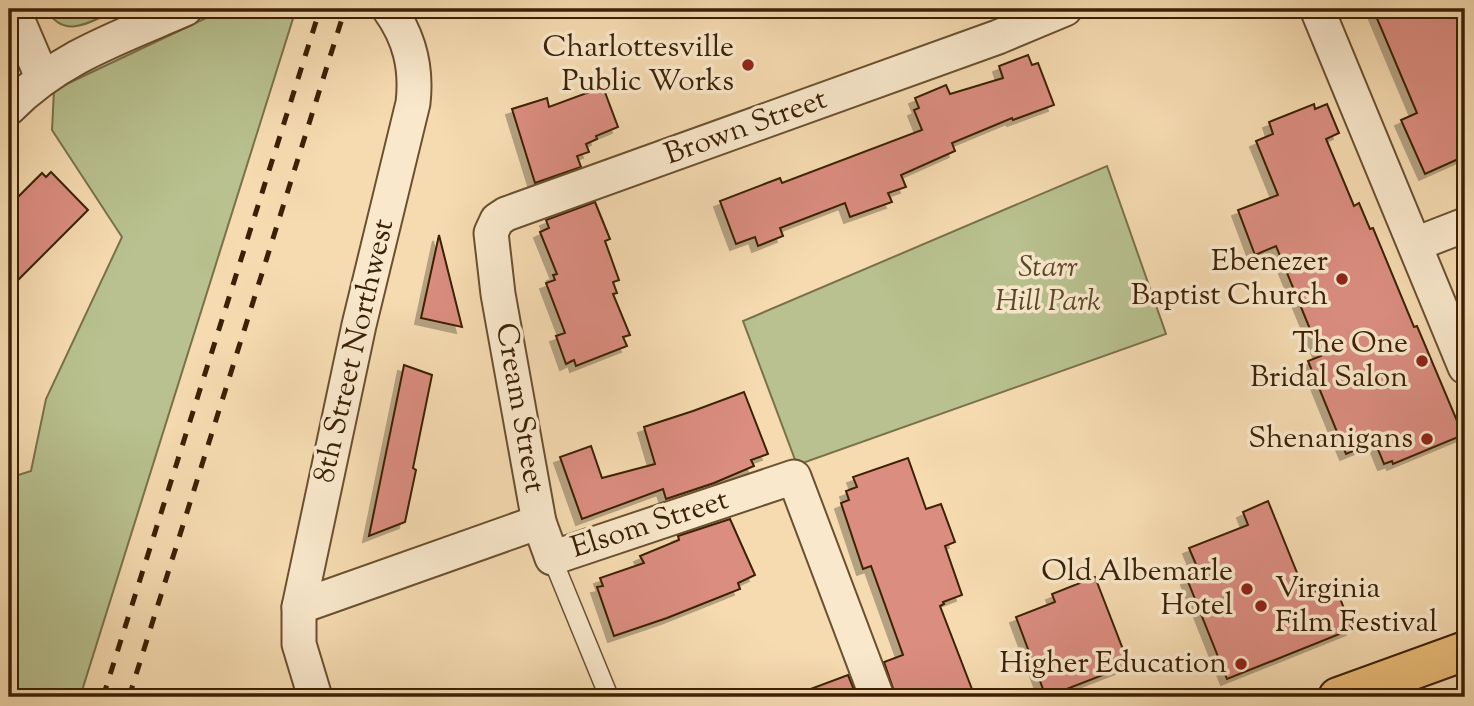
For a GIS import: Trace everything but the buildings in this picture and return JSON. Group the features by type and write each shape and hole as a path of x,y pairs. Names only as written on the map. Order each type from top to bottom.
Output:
{"main road":[{"path":"1338,697 1465,651"}],"street":[{"path":"13,9 42,77"},
{"path":"9,108 42,77 82,53 185,9"},
{"name":"8th Street Northwest","path":"315,697 299,644 299,607 359,325 413,103 415,79 411,50 402,28 389,9"},
{"name":"Brown Street","path":"498,294 491,233 497,220 506,214 998,37 1065,9"},
{"path":"1317,9 1465,367"},
{"path":"1416,244 1465,225"},
{"name":"Cream Street","path":"498,294 539,522"},
{"name":"Elsom Street","path":"299,607 539,522 552,558 794,477 877,697"}],"lane":[{"path":"552,558 609,697"}],"green space":[{"path":"46,9 119,9 89,23 70,26 53,19"},
{"path":"225,9 296,9 80,697 9,697 9,478 31,471 46,399 122,237 52,130 54,90"},
{"name":"Starr Hill Park","path":"1107,166 1166,334 797,465 743,321"}],"railway":[{"path":"103,697 320,9"},
{"path":"129,697 345,9"}],"place":[{"name":"Charlottesville Public Works","path":"748,65"},
{"name":"Ebenezer Baptist Church","path":"1342,279"},
{"name":"The One Bridal Salon","path":"1422,361"},
{"name":"Shenanigans","path":"1427,439"},
{"name":"Old Albemarle Hotel","path":"1247,589"},
{"name":"Virginia Film Festival","path":"1261,606"},
{"name":"Higher Education","path":"1241,664"}]}
